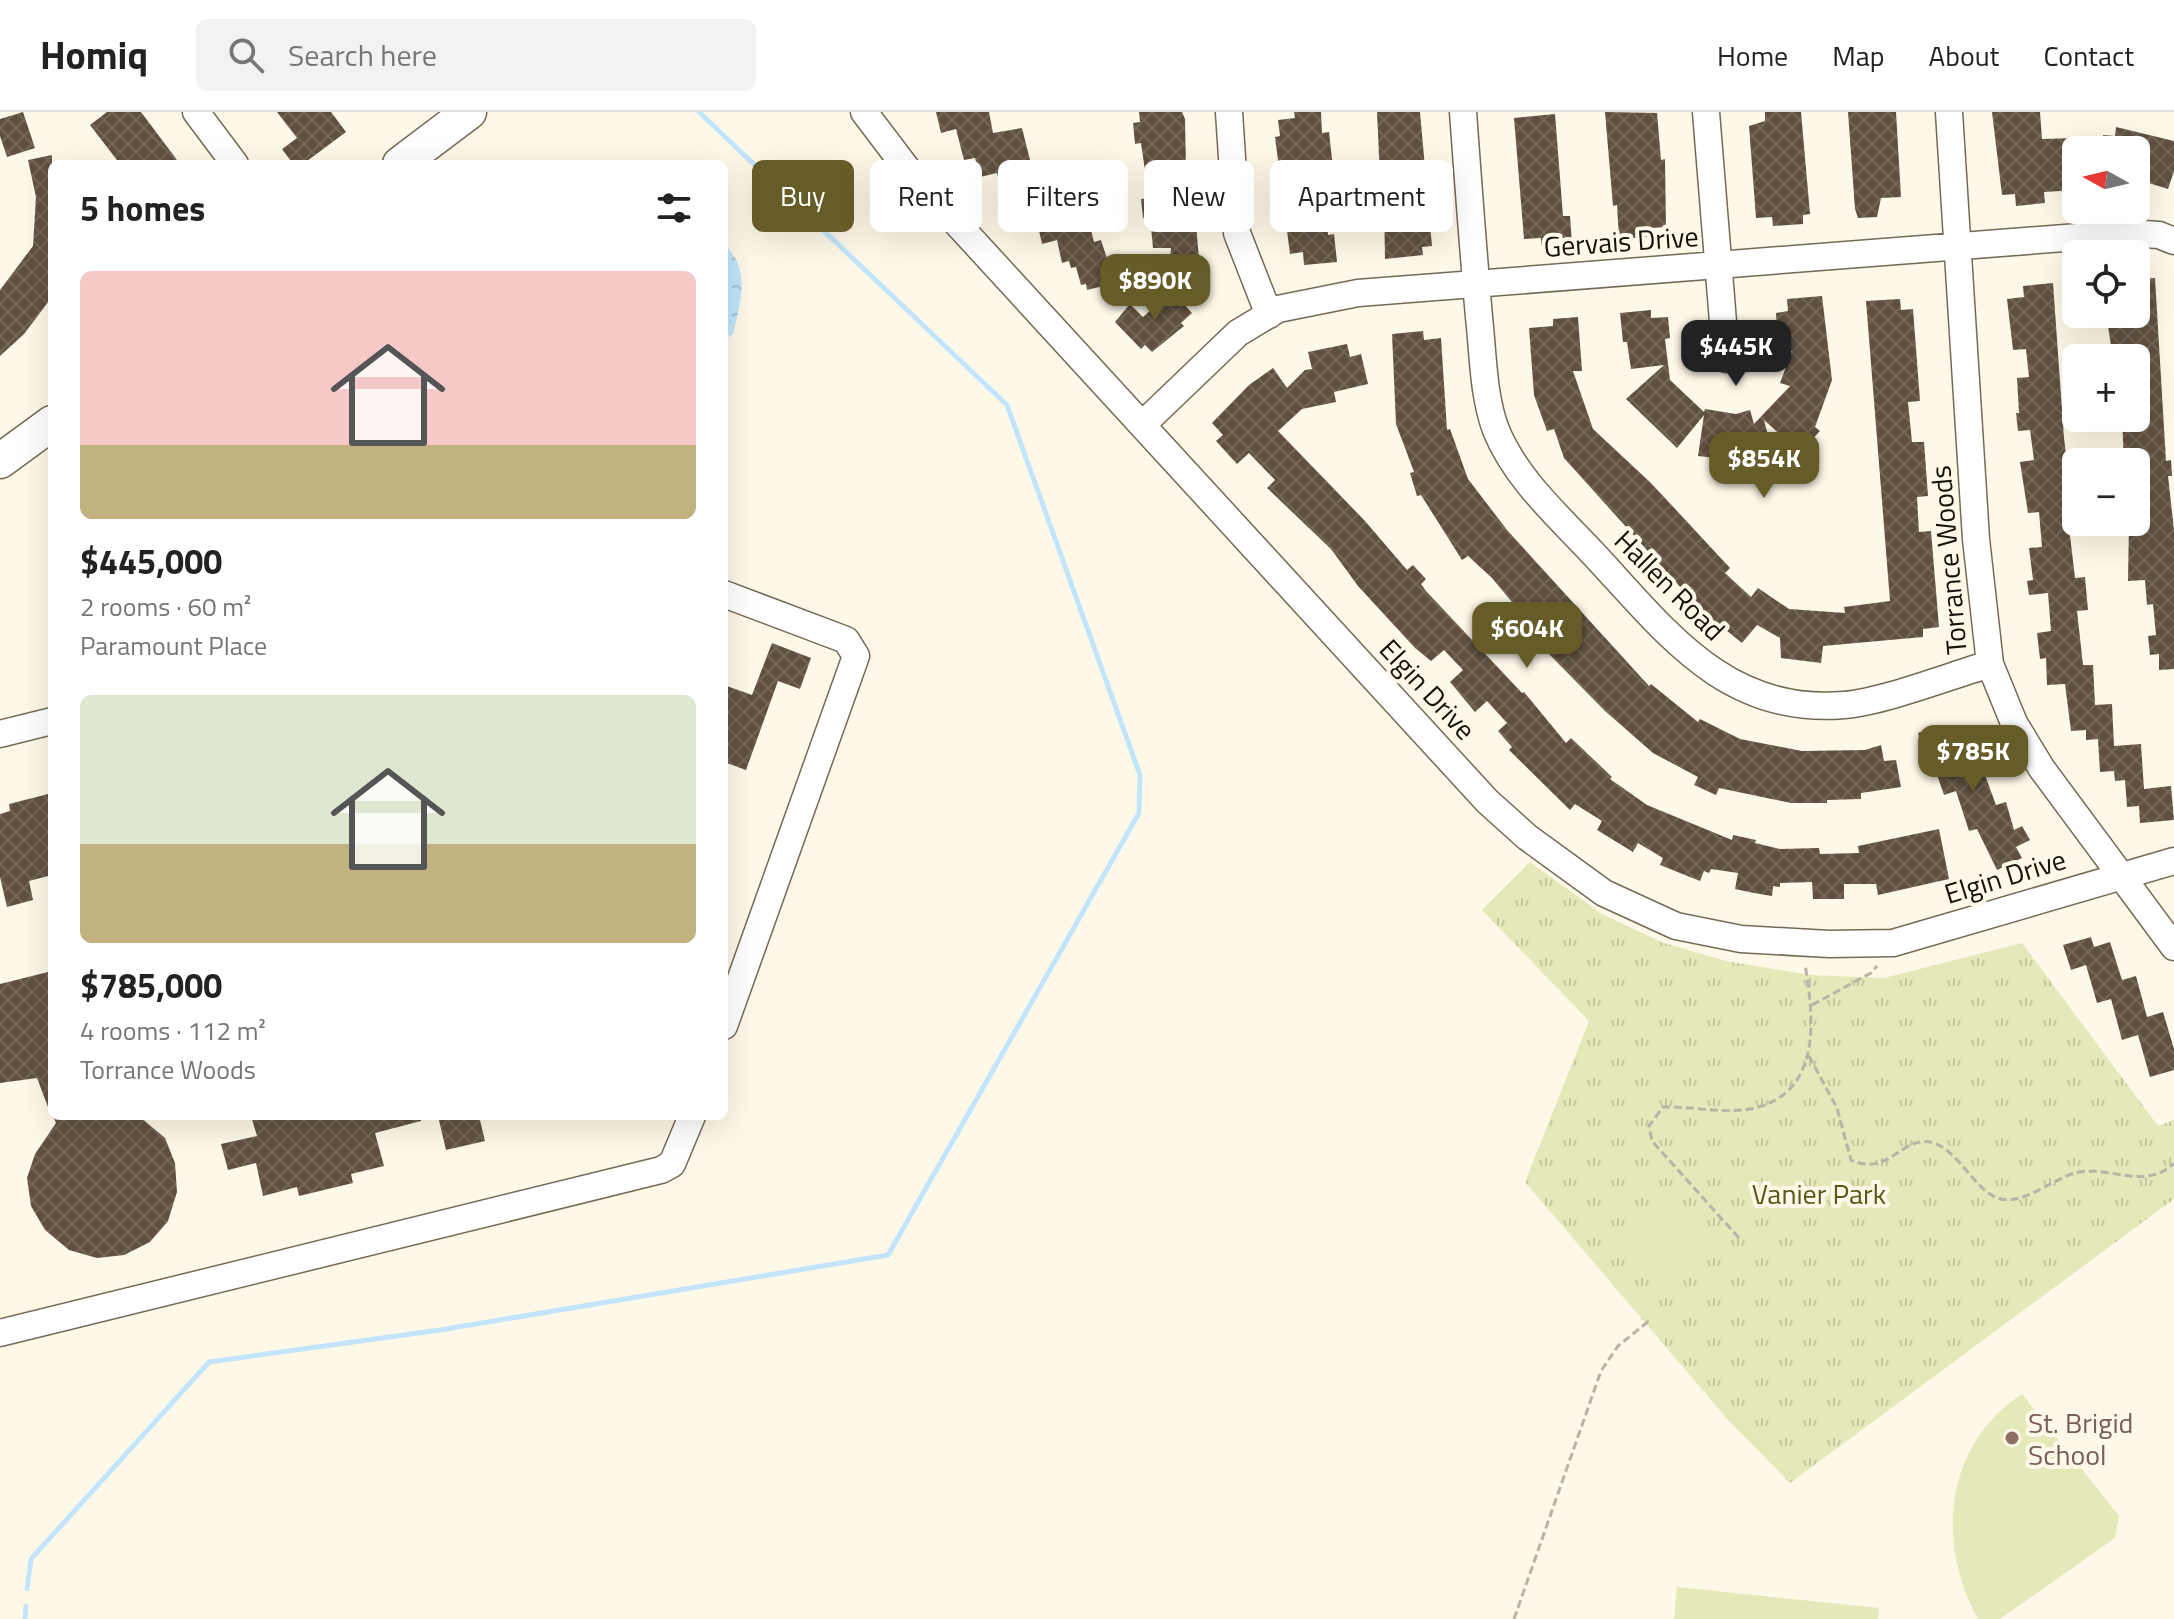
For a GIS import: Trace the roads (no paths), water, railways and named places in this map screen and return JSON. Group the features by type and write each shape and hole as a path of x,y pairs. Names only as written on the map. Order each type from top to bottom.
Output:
{"main road":[{"path":"405,160 469,112"},
{"path":"0,461 48,426"}],"street":[{"path":"196,112 232,160"},
{"name":"Elgin Drive","path":"864,112 908,170 1487,801 1527,837 1604,893 1676,926 1741,939 1801,943 1893,943 2174,861"},
{"path":"1229,112 1237,233 1269,315"},
{"name":"Hallen Road","path":"1463,112 1483,363 1495,428 1517,471 1693,659 1746,690 1770,699 1813,706 1847,705 1990,664"},
{"path":"1706,112 1726,359"},
{"name":"Torrance Woods","path":"1949,112 1976,539 1990,664 2014,723 2042,769 2174,947"},
{"name":"Gervais Drive","path":"1142,425 1238,333 1278,309 1358,293 2129,233 2159,235 2174,241"},
{"path":"728,596 846,640 856,656 728,1015"},
{"path":"0,734 48,722"},
{"path":"0,1333 661,1170 672,1164 690,1120"}],"water":[{"path":"728,248 738,265 742,287 733,334 728,337"}],"waterway":[{"path":"27,1589 31,1559 209,1362 440,1330 888,1255 1139,813 1140,775 1007,405 699,112"},
{"path":"25,1619 26,1606"}],"place":[{"name":"St. Brigid School","path":"2012,1438"}],"park label":[{"name":"Vanier Park","path":"1819,1193"}]}
